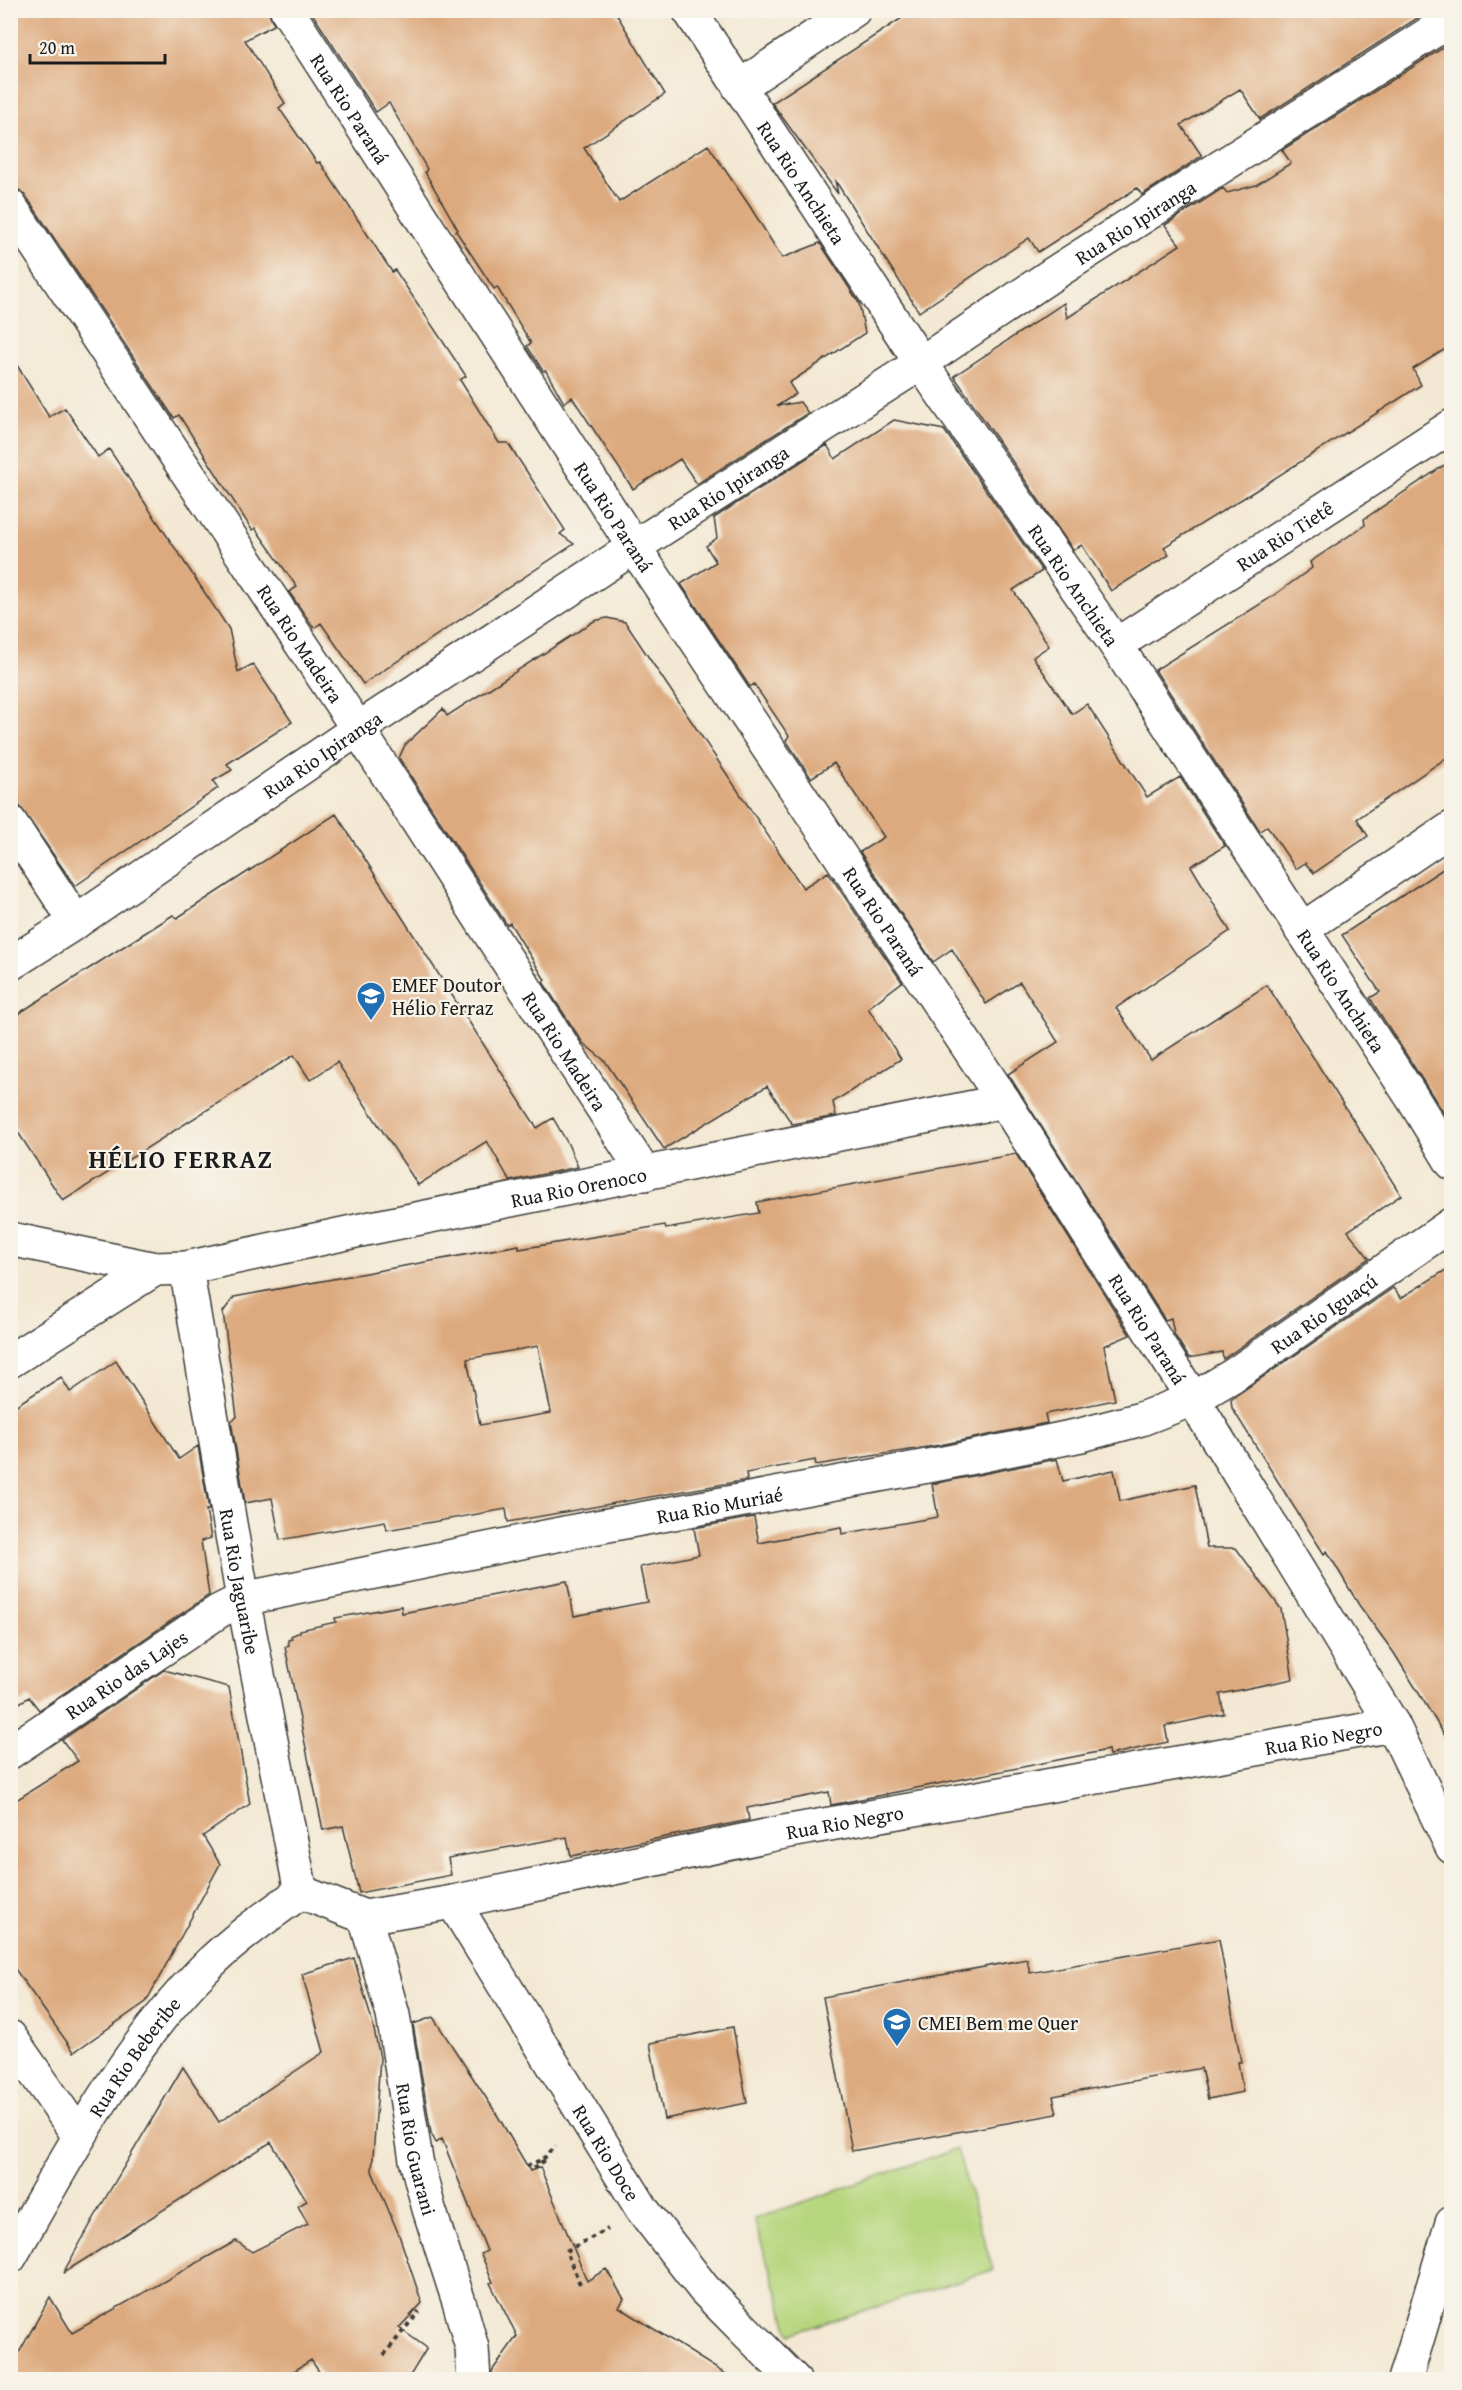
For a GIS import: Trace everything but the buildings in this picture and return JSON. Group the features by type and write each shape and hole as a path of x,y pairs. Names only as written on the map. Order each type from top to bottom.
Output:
{"street":[{"name":"Rua Rio Paraná","path":"287,10 634,547 1004,1101 1193,1399 1393,1725 1452,1847"},
{"name":"Rua Rio Anchieta","path":"689,10 921,363 1116,645 1413,1099 1452,1163"},
{"path":"739,87 854,10"},
{"name":"Rua Rio Ipiranga","path":"10,964 76,922 358,729 634,547 921,363 1063,267 1452,19"},
{"name":"Rua Rio Madeira","path":"10,206 358,729 645,1174"},
{"name":"Rua Rio Tietê","path":"1116,645 1452,426"},
{"path":"10,822 76,922"},
{"path":"1301,930 1452,828"},
{"name":"Rua Rio Orenoco","path":"171,1268 1004,1101"},
{"name":"Rua Rio Iguaçú","path":"1193,1399 1268,1352 1452,1224"},
{"path":"10,1239 171,1268"},
{"path":"10,1361 171,1268"},
{"name":"Rua Rio Jaguaribe","path":"171,1268 243,1599 301,1892"},
{"name":"Rua Rio Muriaé","path":"243,1599 570,1532 944,1464 1081,1436 1141,1419 1193,1399"},
{"name":"Rua Rio das Lajes","path":"10,1752 219,1611 243,1599"},
{"name":"Rua Rio Negro","path":"364,1917 453,1902 784,1832 1393,1725"},
{"path":"301,1892 364,1917"},
{"name":"Rua Rio Beberibe","path":"10,2257 79,2136 149,2033 204,1970 259,1922 301,1892"},
{"name":"Rua Rio Doce","path":"453,1902 642,2209 704,2289 794,2379"},
{"name":"Rua Rio Guarani","path":"364,1917 393,2015 416,2160 472,2348 474,2379"},
{"path":"10,2037 79,2136"},
{"path":"1405,2379 1452,2223"}],"path":[{"path":"526,2166 543,2159 532,2170"},
{"path":"580,2284 566,2251 586,2242"},
{"path":"384,2355 425,2304"}],"green space":[{"path":"957,2149 993,2270 790,2334 754,2219"}],"place":[{"name":"EMEF Doutor Hélio Ferraz","path":"371,1022"},
{"name":"CMEI Bem me Quer","path":"897,2048"}],"district":[{"name":"HÉLIO FERRAZ","path":"181,1158"}]}
